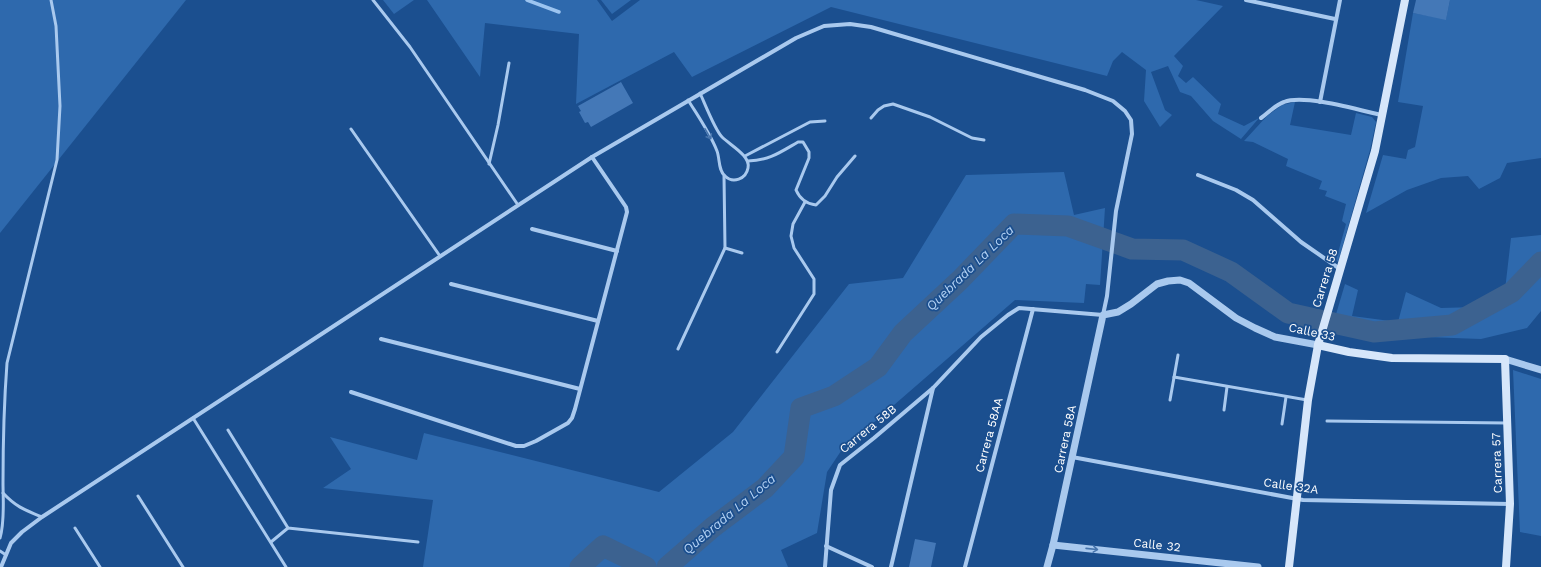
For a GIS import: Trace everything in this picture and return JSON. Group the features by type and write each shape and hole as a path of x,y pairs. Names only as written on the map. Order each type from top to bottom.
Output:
{"main road":[{"name":"Carrera 58","path":"1289,567 1308,400 1318,345 1375,151 1405,0"},
{"name":"Calle 33","path":"1318,345 1349,352 1392,358 1505,359"},
{"name":"Carrera 57","path":"1505,359 1510,504 1506,567"}],"street":[{"path":"1246,0 1336,19"},
{"path":"1320,102 1340,0"},
{"path":"1,567 12,543 22,532 42,517 592,157 796,38 824,26 850,24 871,27 1085,90 1113,101 1125,111 1131,120 1132,134 1116,211 1107,296 1103,315"},
{"path":"1261,118 1282,102 1292,100 1320,102 1381,115"},
{"path":"351,392 516,446 524,446 536,441 568,423 572,418 627,212 626,207 592,157"},
{"path":"1198,175 1236,190 1253,200 1301,242 1340,269"},
{"path":"532,229 617,251"},
{"name":"Calle 33","path":"1103,315 1118,312 1157,284 1180,280 1189,283 1236,318 1255,328 1275,337 1318,345"},
{"path":"452,284 598,321"},
{"name":"Carrera 58B","path":"825,567 831,490 840,465 933,388 981,337 1019,308 1103,315"},
{"name":"Carrera 58AA","path":"965,567 1033,309"},
{"name":"Carrera 58A","path":"1046,567 1053,545 1103,315"},
{"path":"381,339 580,389"},
{"name":"Calle 33","path":"1505,359 1541,370"},
{"path":"891,567 933,388"},
{"name":"Calle 32A","path":"1072,457 1303,500 1510,504"},
{"name":"Calle 32","path":"1053,545 1258,567"},
{"path":"826,546 872,567"}],"lane":[{"path":"0,538 4,493 7,363 56,160 60,106 56,26 51,0"},
{"path":"374,0 410,47 518,205"},
{"path":"489,164 498,125 509,63"},
{"path":"688,100 717,150 720,170 724,176 730,180 742,178 746,174 749,167 748,161 745,156 721,136 700,93"},
{"path":"872,118 873,114 878,110 884,106 893,104 930,117 972,138 984,140"},
{"path":"745,156 810,122 825,121"},
{"path":"351,129 440,256"},
{"path":"748,161 767,159 798,142 803,142 809,152 809,158 796,190 800,198 805,202 816,205 821,201 837,177 855,156"},
{"path":"678,349 725,248 724,176"},
{"path":"777,352 814,294 814,279 794,248 791,236 793,224 805,202"},
{"path":"725,248 742,253"},
{"path":"1170,400 1178,355"},
{"path":"1174,378 1286,398 1308,400"},
{"path":"1224,410 1227,387"},
{"path":"1282,424 1286,398"},
{"path":"0,413 5,413"},
{"path":"193,418 286,567"},
{"path":"1326,421 1507,422"},
{"path":"228,430 288,528"},
{"path":"4,493 12,502 22,509 42,517"},
{"path":"138,496 183,567"},
{"path":"75,528 100,567"},
{"path":"271,542 288,528 418,542"},
{"path":"0,551 6,555"}],"shaded area":[{"path":"0,0 186,0 0,233"},
{"path":"383,0 414,0 394,14"},
{"path":"427,0 597,0 612,21 640,0 1196,0 1223,6 1174,56 1183,66 1178,76 1186,83 1193,77 1221,104 1218,114 1244,126 1259,118 1241,139 1213,121 1191,96 1180,92 1168,66 1151,72 1165,110 1172,115 1160,127 1144,101 1146,70 1122,52 1113,61 1107,76 831,7 692,77 674,52 576,104 579,34 485,23 480,77"},
{"path":"601,0 631,0 612,14"},
{"path":"1450,0 1541,0 1541,158 1507,163 1500,178 1479,189 1468,176 1441,178 1407,190 1366,213 1383,155 1406,159 1408,150 1415,147 1423,106 1398,102 1413,13 1446,19"},
{"path":"1295,102 1290,125 1351,135 1356,113 1372,117 1376,122 1370,150 1338,262 1336,260 1346,224 1342,221 1346,204 1325,196 1327,191 1319,189 1322,181 1286,166 1288,159 1253,142 1244,141 1267,116 1282,105"},
{"path":"1064,172 1074,215 1105,208 1100,285 1086,284 1084,303 1015,300 841,451 827,472 817,533 781,550 788,567 423,567 433,500 323,488 351,469 330,437 417,460 424,433 659,492 733,432 849,284 903,278 966,175"},
{"path":"1541,235 1541,311 1527,328 1481,339 1343,334 1331,331 1345,284 1358,290 1352,316 1398,322 1406,292 1441,308 1477,307 1505,290 1511,238"},
{"path":"1513,370 1541,379 1541,536 1520,532"}],"building":[{"path":"1416,0 1450,0 1446,20 1413,13"},
{"path":"621,82 633,103 591,127 588,122 585,123 579,112 581,111 578,106"},
{"path":"915,539 936,543 931,567 909,567"}],"waterway":[{"path":"527,0 559,12"},
{"name":"Quebrada La Loca","path":"667,567 713,527 765,488 794,457 801,408 834,396 878,367 903,333 960,280 1014,224 1068,226 1132,249 1183,250 1231,272 1288,313 1374,332 1452,325 1512,292 1541,262"},
{"name":"Quebrada La Loca","path":"580,567 603,546 646,567"}]}
